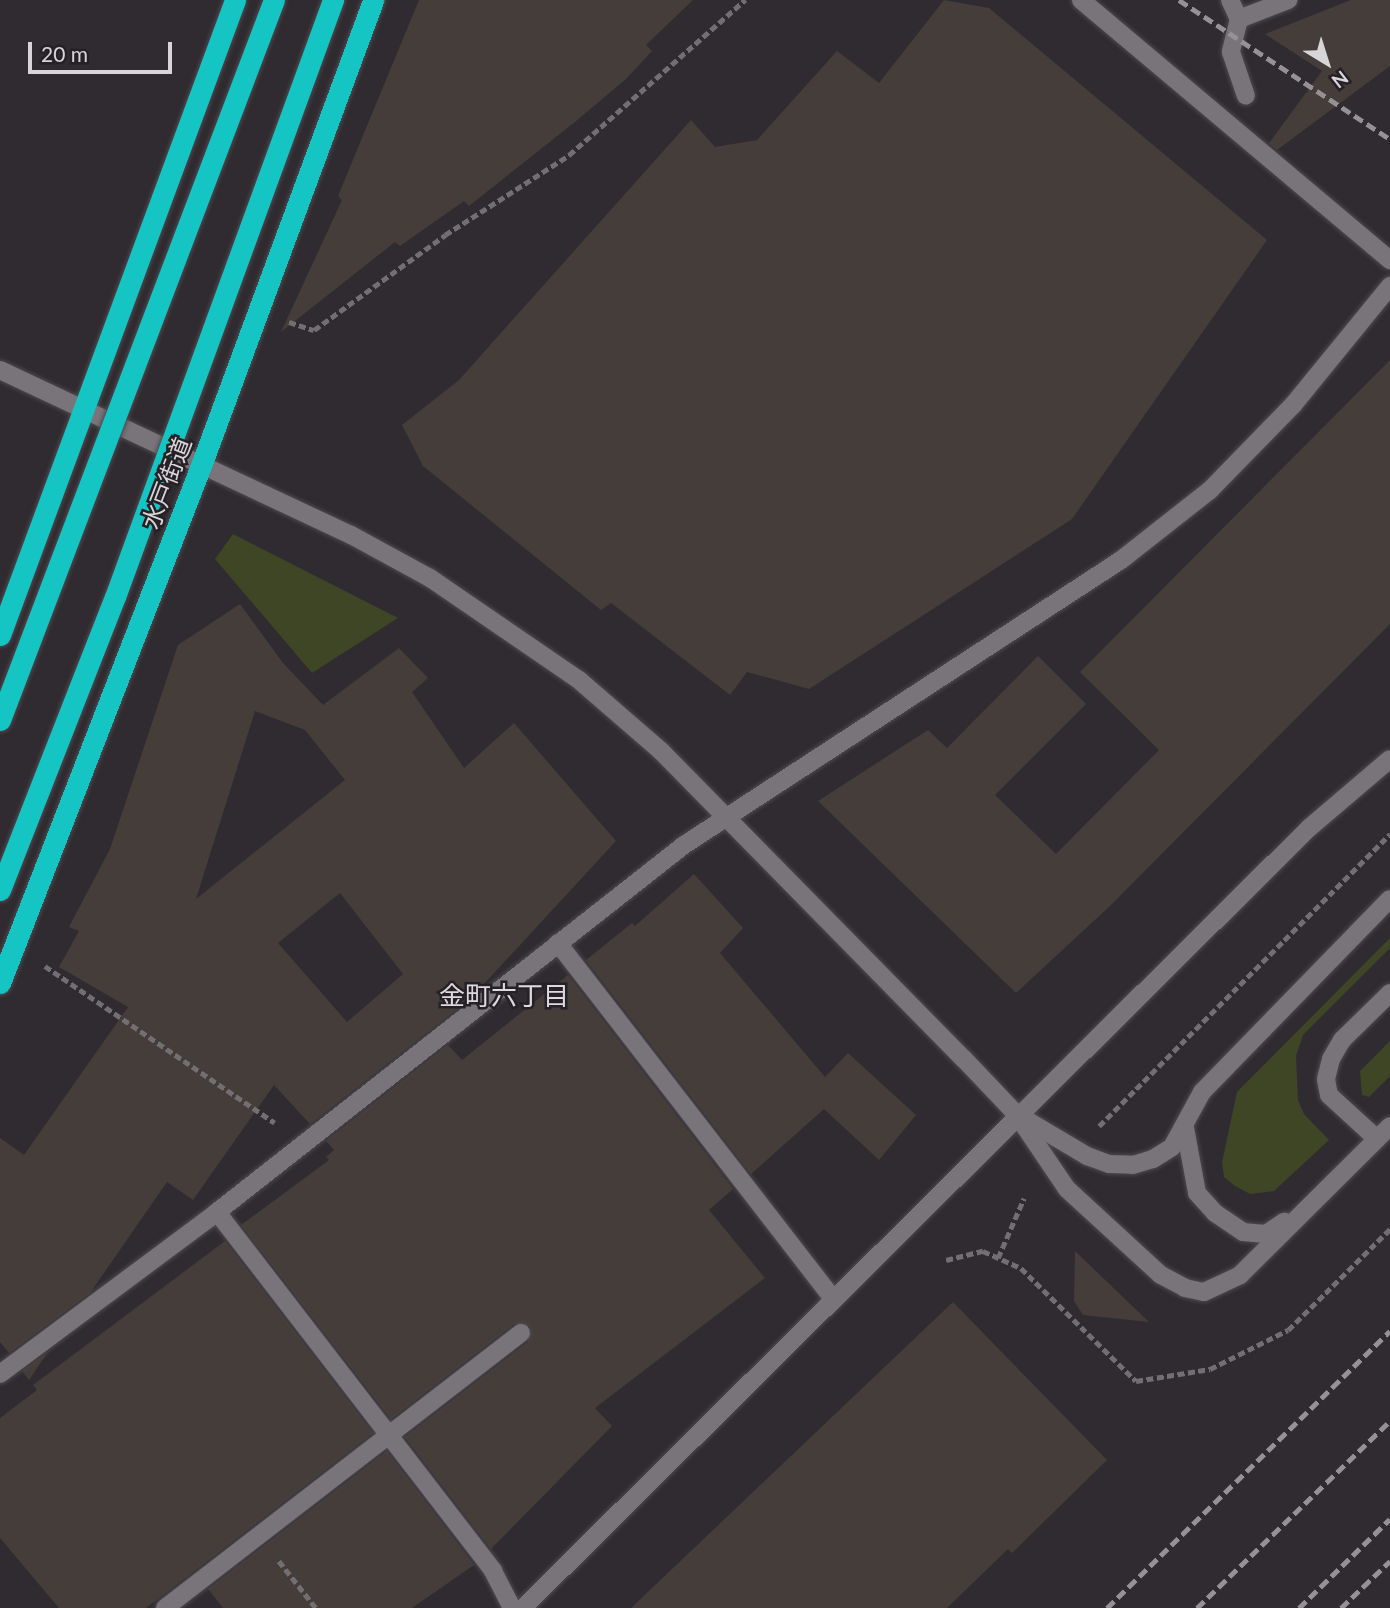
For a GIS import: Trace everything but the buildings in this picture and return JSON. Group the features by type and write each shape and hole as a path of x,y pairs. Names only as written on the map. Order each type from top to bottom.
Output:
{"highway":[{"path":"0,635 235,0"},
{"path":"0,720 274,0"},
{"name":"水戸街道","path":"0,890 116,597 333,0"},
{"name":"水戸街道","path":"0,983 202,463 373,0"}],"street":[{"path":"1081,0 1390,260"},
{"path":"1230,0 1239,19 1231,52 1246,96"},
{"path":"1239,19 1288,0"},
{"path":"0,1374 217,1212 558,943 726,816 1121,560 1210,490 1293,405 1390,286"},
{"path":"0,370 202,463 419,572 527,640 661,751 1017,1115 1066,1189 1161,1275 1185,1289 1204,1292 1240,1275 1384,1132 1329,1096 1326,1079 1331,1059 1342,1040 1390,993"},
{"path":"523,1608 832,1298 1309,828 1390,759"},
{"path":"1017,1115 1087,1156 1109,1164 1133,1165 1153,1159 1172,1147 1185,1128 1202,1092 1390,899"},
{"path":"558,943 832,1298"},
{"path":"1185,1128 1197,1194 1243,1232 1266,1234 1315,1199"},
{"path":"217,1212 493,1571 512,1608"},
{"path":"165,1608 521,1333"}],"path":[{"path":"278,319 314,330 445,234 569,155 745,0"},
{"path":"1094,1132 1390,834"},
{"path":"37,962 305,1142"},
{"path":"998,1258 1024,1198"},
{"path":"259,1536 316,1608"}],"green space":[{"path":"233,534 398,618 312,673 215,559"},
{"path":"1390,938 1390,948 1303,1035 1296,1056 1298,1100 1304,1114 1329,1140 1274,1191 1250,1194 1235,1186 1224,1177 1222,1162 1237,1092"},
{"path":"1390,1041 1390,1076 1369,1097 1362,1095 1360,1071"}],"railway":[{"path":"1179,0 1390,139"},
{"path":"1107,1608 1390,1331"},
{"path":"1197,1608 1390,1421"},
{"path":"1299,1608 1390,1519"},
{"path":"1341,1608 1390,1561"}],"district":[{"name":"金町六丁目","path":"504,996"}]}
